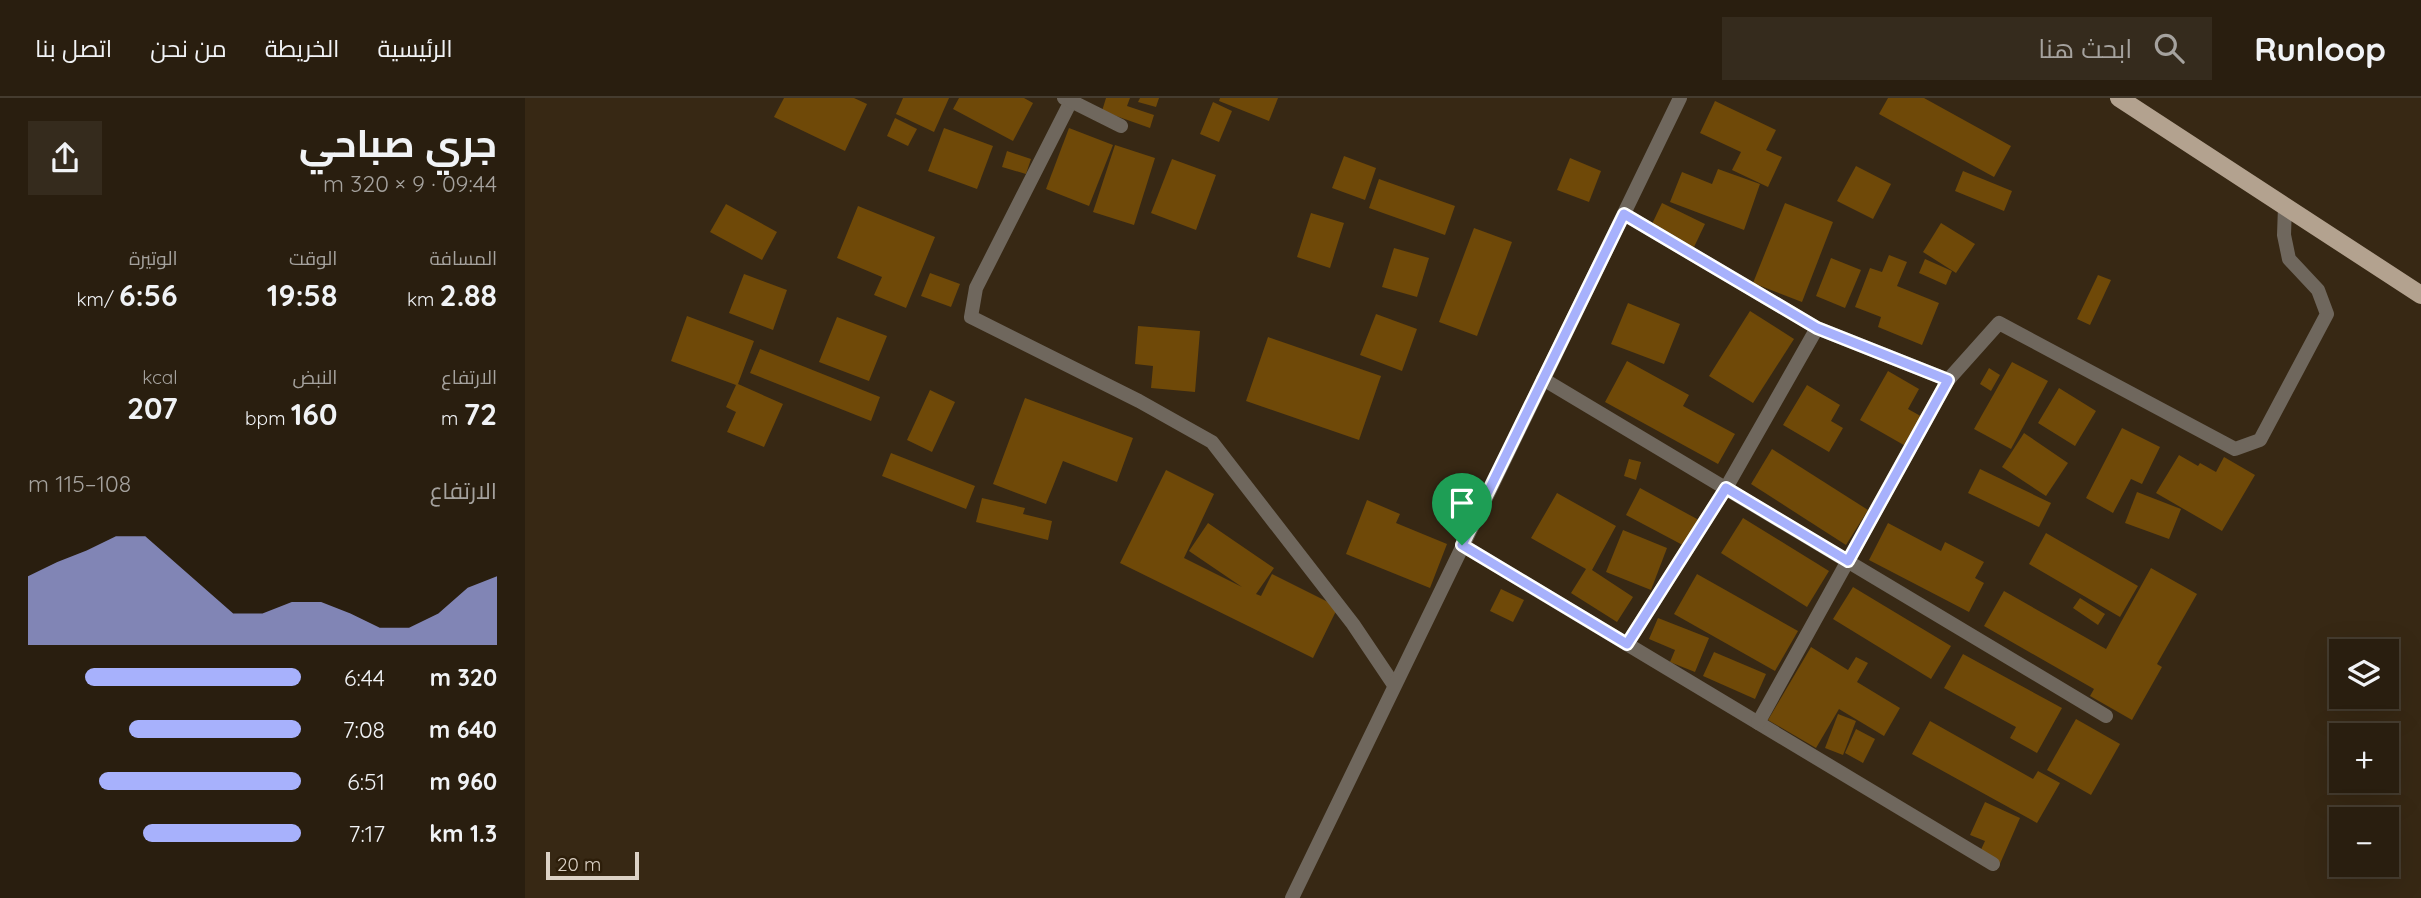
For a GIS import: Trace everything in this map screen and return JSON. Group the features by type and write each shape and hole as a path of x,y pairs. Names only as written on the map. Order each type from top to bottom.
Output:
{"main road":[{"path":"2119,98 2421,295"}],"street":[{"path":"1292,898 1680,98"},
{"path":"1121,126 1067,100 976,288 971,317 1139,401 1212,442 1353,624 1394,685"},
{"path":"1758,723 1948,380 1999,323 2235,449 2260,439 2327,314 2318,290 2289,259 2284,235 2285,206"},
{"path":"1624,214 1817,328 1948,380"},
{"path":"1627,644 1726,488 1817,328"},
{"path":"1543,379 2106,716"},
{"path":"1462,545 1993,864"}],"building":[{"path":"784,98 854,98 867,104 845,151 774,117"},
{"path":"903,98 949,98 934,132 896,114"},
{"path":"959,98 1024,98 1033,103 1013,141 953,109"},
{"path":"1106,98 1130,98 1127,106 1154,115 1150,128 1102,111"},
{"path":"1140,98 1159,98 1156,107 1138,102"},
{"path":"1220,98 1278,98 1269,121 1219,101"},
{"path":"1888,98 1924,98 2011,146 1994,177 1879,114"},
{"path":"1715,101 1776,130 1766,150 1782,157 1768,187 1732,170 1741,152 1700,133"},
{"path":"1213,102 1232,111 1219,142 1200,134"},
{"path":"895,118 917,129 908,146 887,136"},
{"path":"944,128 993,146 977,189 928,171"},
{"path":"1069,128 1113,145 1089,206 1046,189"},
{"path":"1115,145 1155,158 1134,225 1093,212"},
{"path":"1007,151 1031,159 1026,174 1002,167"},
{"path":"1344,156 1376,168 1365,200 1332,188"},
{"path":"1570,158 1601,171 1589,202 1557,190"},
{"path":"1172,159 1216,175 1196,230 1151,213"},
{"path":"1856,166 1891,184 1873,219 1837,201"},
{"path":"1718,169 1760,184 1744,230 1670,202 1682,172 1712,184"},
{"path":"1963,171 2012,191 2004,211 1955,191"},
{"path":"1379,179 1455,206 1445,235 1369,208"},
{"path":"1662,203 1705,224 1694,247 1651,226"},
{"path":"1785,203 1833,222 1802,302 1753,283"},
{"path":"726,204 777,232 762,260 710,232"},
{"path":"858,206 935,237 906,308 874,295 882,277 837,258"},
{"path":"1311,213 1344,223 1330,268 1297,257"},
{"path":"1941,223 1975,244 1956,273 1923,252"},
{"path":"1474,228 1512,242 1477,336 1439,322"},
{"path":"1394,248 1429,258 1417,297 1382,287"},
{"path":"1889,255 1907,262 1897,286 1939,303 1922,345 1878,327 1881,317 1855,307 1870,268 1882,272"},
{"path":"1831,258 1861,270 1845,308 1816,296"},
{"path":"1925,259 1952,271 1946,285 1919,273"},
{"path":"930,273 960,284 951,307 921,296"},
{"path":"744,274 787,290 773,330 729,313"},
{"path":"2098,275 2111,280 2090,325 2077,319"},
{"path":"1628,303 1680,324 1664,364 1611,344"},
{"path":"1750,311 1794,339 1753,403 1709,376"},
{"path":"1376,314 1417,329 1402,371 1360,355"},
{"path":"687,316 754,341 738,384 783,404 764,447 727,432 736,412 726,407 736,385 671,361"},
{"path":"837,317 887,336 869,381 819,362"},
{"path":"1138,326 1200,331 1195,392 1151,388 1153,366 1135,364"},
{"path":"1268,337 1381,376 1359,440 1246,401"},
{"path":"760,349 880,397 871,421 750,373"},
{"path":"1627,361 1689,395 1683,406 1735,434 1718,464 1605,402"},
{"path":"2012,362 2048,381 2011,449 1974,429"},
{"path":"1989,368 2000,375 1991,391 1980,384"},
{"path":"1888,371 1919,389 1908,409 1926,419 1909,448 1860,420"},
{"path":"1807,385 1840,405 1831,421 1843,428 1829,452 1783,425"},
{"path":"2059,388 2096,411 2075,446 2038,423"},
{"path":"930,390 955,402 932,452 907,440"},
{"path":"1025,398 1133,438 1117,482 1063,461 1046,504 993,484"},
{"path":"2122,428 2160,447 2142,484 2131,479 2113,513 2086,498"},
{"path":"2024,433 2068,463 2046,496 2002,467"},
{"path":"1772,449 1868,510 1846,545 1751,484"},
{"path":"891,453 975,486 966,509 882,476"},
{"path":"2179,455 2216,472 2224,457 2255,475 2222,531 2156,493"},
{"path":"1629,459 1641,462 1636,480 1624,476"},
{"path":"1980,469 2051,503 2039,527 1968,493"},
{"path":"1166,470 1214,494 1184,558 1242,587 1189,551 1208,523 1274,568 1256,594 1261,596 1272,574 1338,607 1313,658 1120,563"},
{"path":"1640,488 1708,525 1694,551 1626,515"},
{"path":"2137,492 2181,509 2169,539 2125,523"},
{"path":"1557,493 1616,526 1592,570 1633,597 1617,622 1571,593 1586,569 1531,538"},
{"path":"982,498 1025,508 1023,514 1052,521 1048,540 976,522"},
{"path":"1367,500 1400,514 1396,523 1447,544 1430,588 1346,554"},
{"path":"1743,518 1829,571 1807,607 1721,553"},
{"path":"1888,523 1941,551 1945,542 1984,562 1975,578 1984,583 1969,612 1869,560"},
{"path":"1623,530 1667,548 1651,590 1606,572"},
{"path":"2046,533 2138,586 2120,617 2029,564"},
{"path":"2151,568 2197,594 2157,664 2162,667 2132,720 2090,696 2094,689 1984,626 2004,591 2106,649"},
{"path":"1697,574 1798,631 1775,671 1674,614"},
{"path":"1853,587 1951,646 1931,679 1833,619"},
{"path":"1501,589 1524,600 1513,622 1490,611"},
{"path":"2080,598 2105,614 2098,625 2073,608"},
{"path":"1658,618 1709,638 1695,672 1670,662 1675,650 1649,639"},
{"path":"1811,647 1848,670 1856,657 1868,663 1857,682 1900,708 1884,736 1839,709 1816,748 1768,720"},
{"path":"1714,652 1766,674 1755,699 1703,676"},
{"path":"1963,654 2062,708 2037,753 2010,738 2016,727 1944,688"},
{"path":"1838,714 1856,721 1843,755 1825,748"},
{"path":"2076,719 2120,744 2091,795 2047,770"},
{"path":"1930,721 2033,779 2038,771 2060,783 2037,823 1912,754"},
{"path":"1856,729 1875,739 1863,763 1845,753"},
{"path":"1985,802 2020,818 1999,866 1978,856 1985,841 1970,835"}],"route":[{"path":"1624,214 1817,328 1948,380 1848,561 1726,488 1627,644 1462,545 1624,214"}]}
